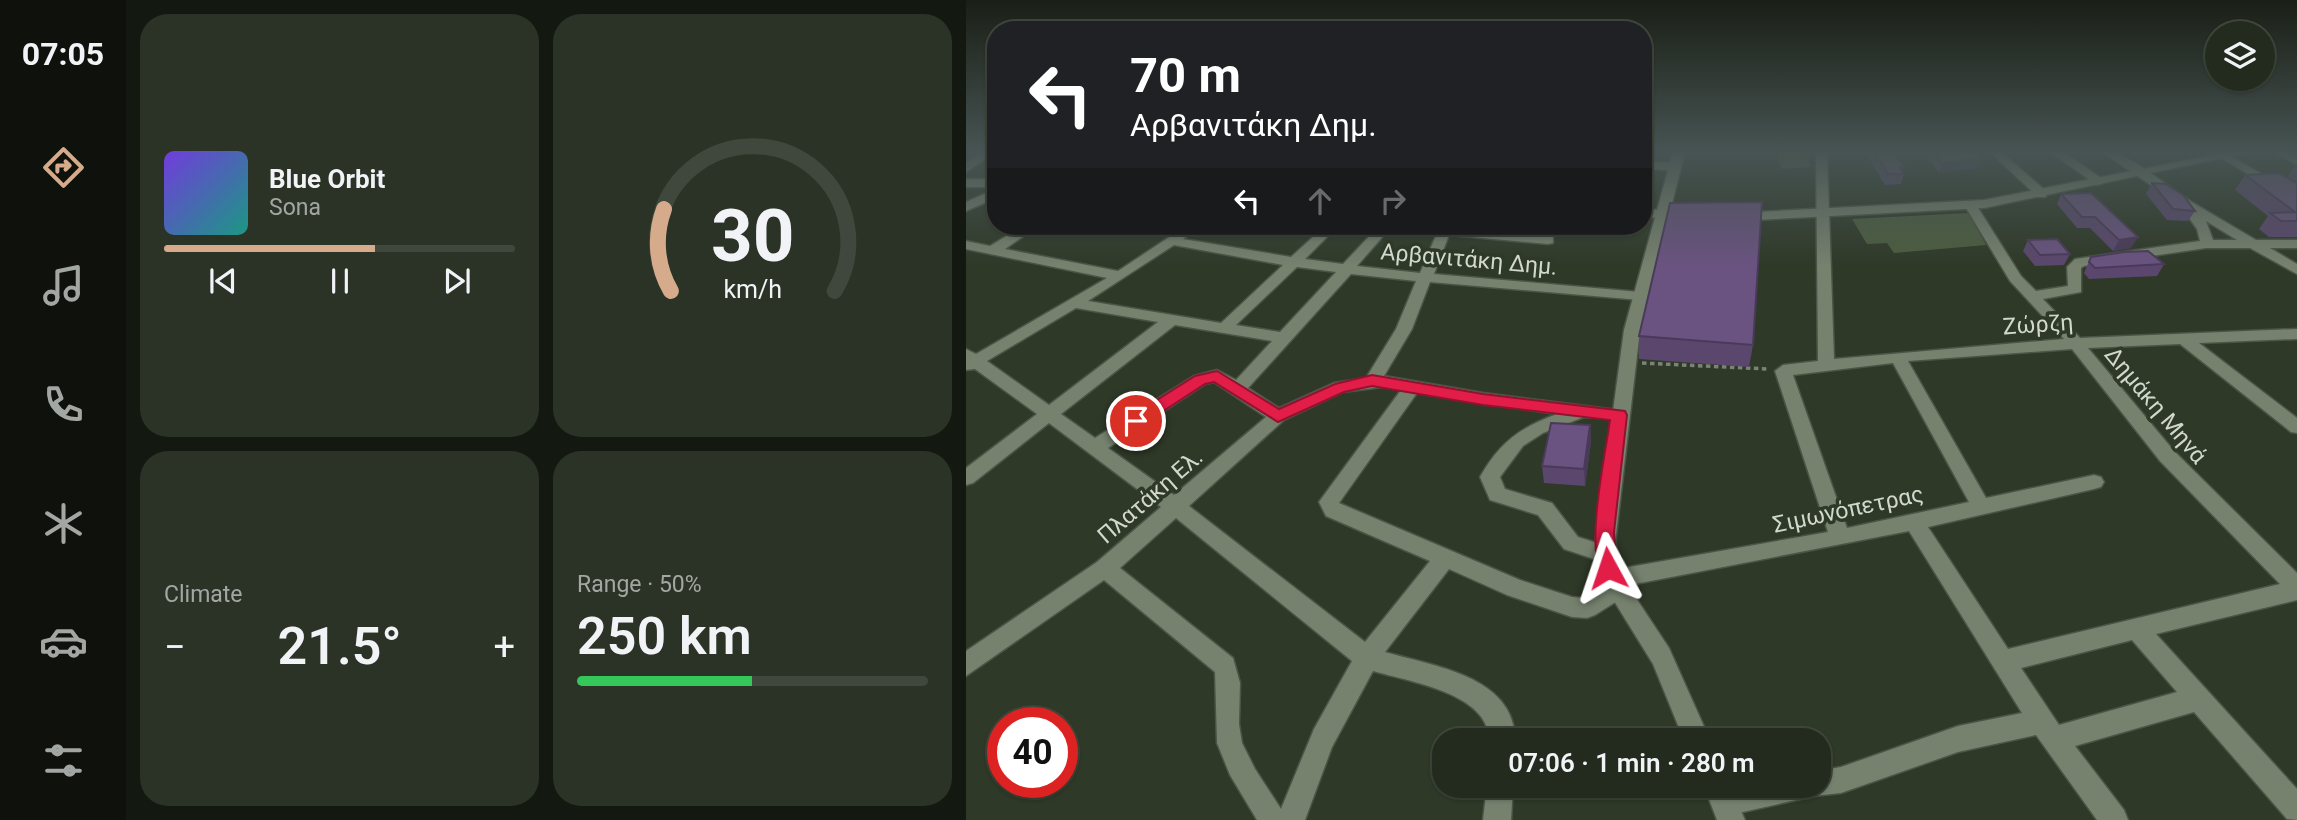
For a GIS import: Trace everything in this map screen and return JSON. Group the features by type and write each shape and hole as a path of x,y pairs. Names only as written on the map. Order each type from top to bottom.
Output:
{"street":[{"path":"1668,190 1640,296 1627,363 1604,532 1606,554 1615,586 1655,646 1692,728"},
{"path":"1822,190 1826,364"},
{"path":"2038,190 2042,194"},
{"path":"1723,217 1971,206 2060,190"},
{"path":"2171,190 2186,204 2205,233 2206,244"},
{"path":"966,207 987,197"},
{"path":"2186,204 2297,270"},
{"name":"Δημάκη Μηνά","path":"1971,206 2003,263 2076,343 2167,456 2297,588"},
{"path":"993,250 1017,235"},
{"path":"1180,235 1120,276 970,361 1176,507 1367,658 1473,692 1497,714 1503,728"},
{"path":"1224,328 1323,235"},
{"path":"1238,389 1378,235"},
{"path":"1442,235 1398,341 1372,381 1483,399 1619,415"},
{"path":"1505,235 1548,240"},
{"name":"Αρβανιτάκη Δημ.","path":"1171,241 1346,271 1640,296"},
{"path":"2032,296 2076,289 2074,267 2080,261 2206,244 2297,244"},
{"path":"966,245 1120,276"},
{"path":"1071,303 1284,338"},
{"path":"966,478 1171,320"},
{"name":"Ζώρζη","path":"1783,371 1826,364 2076,343 2297,334"},
{"path":"2184,339 2297,427"},
{"path":"1898,358 1981,506"},
{"path":"1783,371 1840,538"},
{"path":"1093,448 1200,380 1217,376 1278,416"},
{"name":"Πλατάκη Ελ.","path":"966,665 1105,568 1278,416 1340,387 1372,381"},
{"name":"Σιμωνόπετρας","path":"1413,386 1329,502 1333,510 1514,588 1572,607 1587,607 1610,594 1615,586 2094,482"},
{"path":"1584,411 1531,431 1505,448 1490,477 1497,495 1545,509 1572,543 1606,554"},
{"path":"1913,521 2048,730 2114,820"},
{"path":"1291,820 1327,733 1367,658 1445,558"},
{"path":"2274,567 2297,565"},
{"path":"1105,568 1225,666 1230,682 1227,734 1247,780 1273,820"},
{"path":"2003,661 2138,631 2297,588"},
{"path":"2138,631 2297,809"},
{"path":"1831,782 1958,739 2048,730 2197,699"},
{"path":"1497,820 1499,798"},
{"path":"1724,803 1748,798"}],"path":[{"path":"1627,363 1783,371"}],"green space":[{"path":"1969,213 1986,245 1894,253 1887,243 1867,244 1852,219"}],"building":[{"path":"2158,190 2176,190 2183,195 2195,211 2173,209"},
{"path":"2266,190 2297,190 2297,221 2281,221 2270,213 2295,212"},
{"path":"2091,193 2138,237 2119,240 2095,217 2082,217 2061,194"},
{"path":"1762,202 1753,345 1639,336 1670,203"},
{"path":"2057,239 2070,254 2040,255 2028,240"},
{"path":"2148,251 2164,264 2095,268 2089,262 2091,257"},
{"path":"1551,423 1590,425 1584,469 1542,466"}],"route":[{"path":"1136,421 1200,380 1217,376 1278,416 1340,387 1372,381 1460,396 1619,415 1604,532 1608,568"}]}
